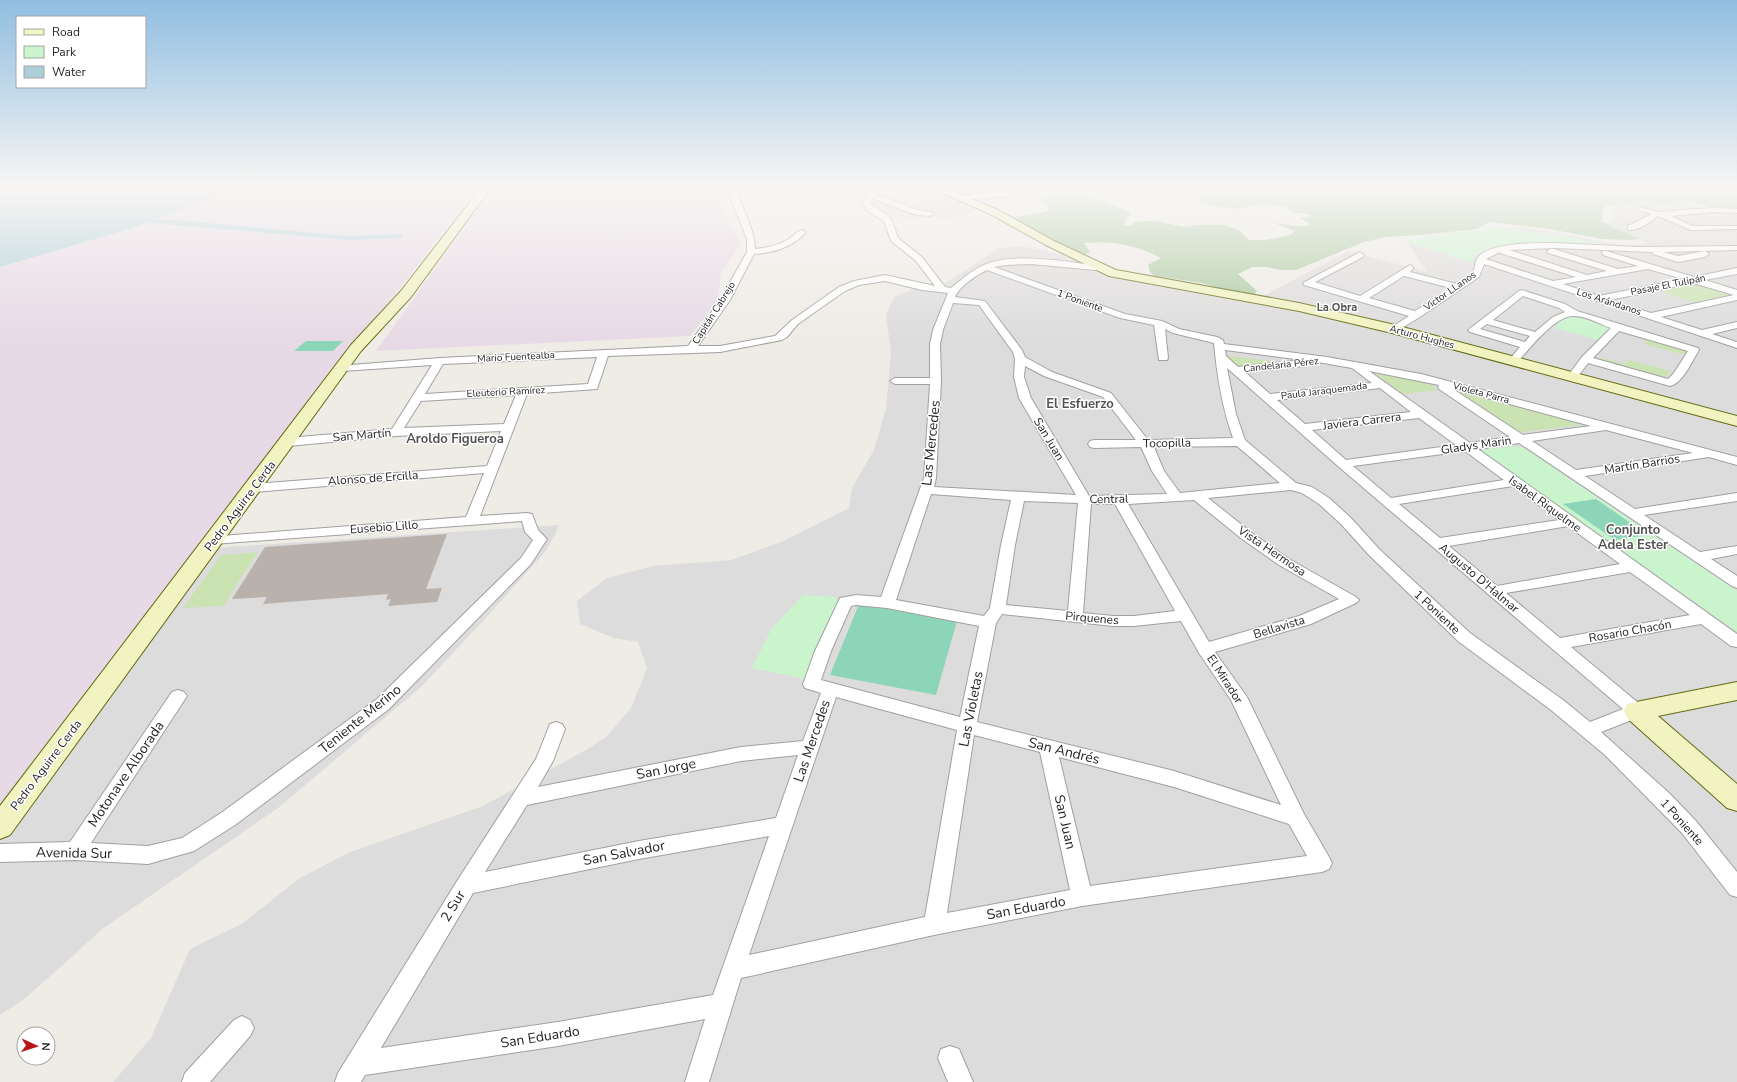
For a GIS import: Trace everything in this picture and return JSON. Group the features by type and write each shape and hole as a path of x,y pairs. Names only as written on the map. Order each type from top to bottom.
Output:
{"street":[{"name":"Pedro Aguirre Cerda","path":"0,826 288,442 356,348 394,309 447,239"},
{"path":"751,239 751,252 774,249 792,239"},
{"path":"895,239 919,260 948,293 982,303 990,316 1013,345 1020,359 1048,374 1107,396 1112,400 1149,449 1163,481 1176,497"},
{"path":"1047,239 1103,269"},
{"path":"1537,246 1616,272"},
{"name":"Victor LLanos","path":"1395,329 1478,273 1480,260 1489,253 1499,249 1537,246 1646,249 1737,249"},
{"path":"1597,248 1648,266 1737,293"},
{"path":"1499,249 1587,278"},
{"name":"Capitán Cabrejo","path":"691,349 725,300 751,252"},
{"path":"1360,255 1307,283 1417,315"},
{"path":"948,293 972,274 985,267 1005,262 1020,260 1103,269"},
{"name":"Los Arándanos","path":"1480,260 1737,345"},
{"path":"1554,284 1648,266"},
{"name":"1 Poniente","path":"985,267 1123,316 1160,327 1213,339 1219,342 1222,371 1230,414 1240,442 1291,486 1307,490 1324,501 1346,521 1374,552 1464,637 1588,730 1635,772 1676,813 1711,854 1737,888"},
{"name":"Arturo Hughes","path":"1103,269 1125,276 1299,307 1395,329 1737,422"},
{"path":"1361,299 1407,271 1458,287"},
{"name":"Pasaje El Tulipán","path":"1600,299 1737,271"},
{"name":"Mario Fuentealba","path":"342,368 440,361 691,349 720,349 778,338 783,335 795,322 842,289 857,283 885,278 948,293"},
{"name":"Las Mercedes","path":"697,1082 732,969 830,690 811,684 823,651 845,602 856,600 887,603 927,490 930,478 936,381 935,344 948,293"},
{"path":"1527,346 1473,330 1522,293 1562,306 1574,313 1694,350 1678,375 1670,383 1586,359"},
{"path":"1650,316 1737,297"},
{"path":"1513,361 1536,335 1564,314 1574,313"},
{"path":"1486,321 1536,335"},
{"path":"1702,334 1737,325"},
{"path":"1160,327 1163,358"},
{"path":"1572,377 1586,359 1617,327"},
{"name":"Violeta Parra","path":"1220,352 1327,360 1434,380 1737,461"},
{"name":"Augusto D'Halmar","path":"1220,352 1236,370 1344,464 1636,711 1736,798"},
{"name":"Eleuterio Ramírez","path":"418,398 593,387 603,354"},
{"name":"San Juan","path":"1020,359 1019,377 1025,398 1085,500"},
{"name":"Candelaria Pérez","path":"1236,370 1327,360"},
{"path":"396,432 440,361"},
{"name":"Isabel Riquelme","path":"1353,364 1420,414 1737,642"},
{"path":"1434,380 1737,583"},
{"path":"895,381 936,381"},
{"name":"Paula Jaraquemada","path":"1268,398 1380,385"},
{"path":"472,520 523,391"},
{"name":"Javiera Carrera","path":"1303,428 1420,414"},
{"name":"San Martín","path":"288,442 396,432 509,427"},
{"name":"Gladys Marin","path":"1344,464 1608,427"},
{"name":"Tocopilla","path":"1094,444 1240,442"},
{"name":"Martín Barrios","path":"1574,474 1710,454"},
{"name":"Alonso de Ercilla","path":"253,488 492,469"},
{"path":"1389,502 1515,482"},
{"name":"Central","path":"927,490 1018,498 1119,500 1197,496 1291,486"},
{"name":"Vista Hermosa","path":"1197,496 1247,536 1284,562 1351,600"},
{"path":"1632,513 1737,497"},
{"name":"Las Violetas","path":"934,925 967,726 993,616 1018,498"},
{"path":"1074,617 1085,500"},
{"name":"El Mirador","path":"1119,500 1205,649 1238,697 1284,790 1296,818 1322,864"},
{"name":"Eusebio Lillo","path":"214,540 527,517 532,532 540,539"},
{"path":"1438,543 1570,522"},
{"name":"Teniente Merino","path":"148,855 187,846 228,820 383,704 526,561 540,539"},
{"path":"1697,557 1737,550"},
{"path":"1493,590 1632,567"},
{"name":"Bellavista","path":"1205,649 1305,620 1351,600"},
{"name":"Pirquenes","path":"887,603 993,616 1074,617 1134,621 1185,615"},
{"name":"Rosario Chacón","path":"1557,644 1704,618"},
{"name":"San Andrés","path":"830,690 1174,779 1296,818"},
{"path":"1588,730 1636,711 1737,691"},
{"name":"Motonave Alborada","path":"75,851 178,696"},
{"name":"2 Sur","path":"353,1073 466,885 544,761 556,729"},
{"name":"San Jorge","path":"522,798 734,755 810,747"},
{"name":"San Juan","path":"1048,747 1082,898"},
{"name":"San Salvador","path":"466,885 639,850 783,825"},
{"name":"Avenida Sur","path":"0,852 75,851 148,855"},
{"name":"San Eduardo","path":"732,969 934,925 1082,898 1322,864"},
{"name":"San Eduardo","path":"353,1073 721,1005"},
{"path":"194,1082 242,1028"},
{"path":"950,1058 961,1082"}],"shaded area":[{"path":"94,239 438,239 0,801 0,267"},
{"path":"456,239 738,239 741,244 721,272 718,300 690,336 376,351"},
{"path":"1414,239 1592,239 1625,246 1649,243 1639,239 1737,239 1737,1082 113,1082 151,1038 190,949 243,923 300,878 350,852 483,806 586,750 606,737 631,708 647,668 638,642 614,638 580,624 577,601 607,578 653,566 731,560 781,542 849,508 852,488 874,450 886,409 891,352 886,315 894,297 913,289 933,291 1000,248 1021,246 1070,256 1098,271 1257,299 1349,251 1427,272 1406,241"},
{"path":"559,525 545,552 421,687 278,808 102,929 23,1000 0,1015 0,801 196,549"}],"green space":[{"path":"1051,239 1248,239 1375,239 1364,242 1296,270 1252,267 1238,274 1257,291 1254,295 1240,295 1202,283 1155,276 1150,272 1148,265 1161,258 1124,244 1104,242 1084,243 1090,252 1086,254 1077,253"},
{"path":"1414,239 1582,239 1616,247 1513,245 1495,247 1479,254 1472,263 1406,241"},
{"path":"1695,282 1736,295 1696,304 1658,290"},
{"path":"1566,315 1580,315 1611,328 1598,340 1555,328"},
{"path":"1648,338 1690,349 1685,355 1644,344"},
{"path":"306,341 343,341 333,351 294,351"},
{"path":"1228,356 1290,363 1236,368 1227,358"},
{"path":"1603,358 1625,364 1629,360 1671,371 1665,378 1601,360"},
{"path":"1380,373 1427,382 1438,390 1403,394 1375,376"},
{"path":"1466,393 1572,421 1579,425 1521,432 1464,396 1463,394"},
{"path":"1516,446 1524,448 1737,591 1737,632 1527,484 1478,454 1480,450"},
{"path":"1596,499 1648,535 1615,540 1563,504"},
{"path":"258,552 223,606 183,608 221,555"},
{"path":"803,595 835,597 838,602 805,679 752,668 772,628"},
{"path":"859,604 957,621 936,695 830,675"}],"water":[{"path":"0,239 94,239 0,267"}],"building":[{"path":"447,534 426,589 442,588 437,602 388,606 391,599 386,600 388,594 263,604 267,597 232,599 265,547"}],"district":[{"name":"La Obra","path":"1337,307"},
{"name":"El Esfuerzo","path":"1080,404"},
{"name":"Aroldo Figueroa","path":"455,439"},
{"name":"Conjunto Adela Ester","path":"1633,538"}]}
